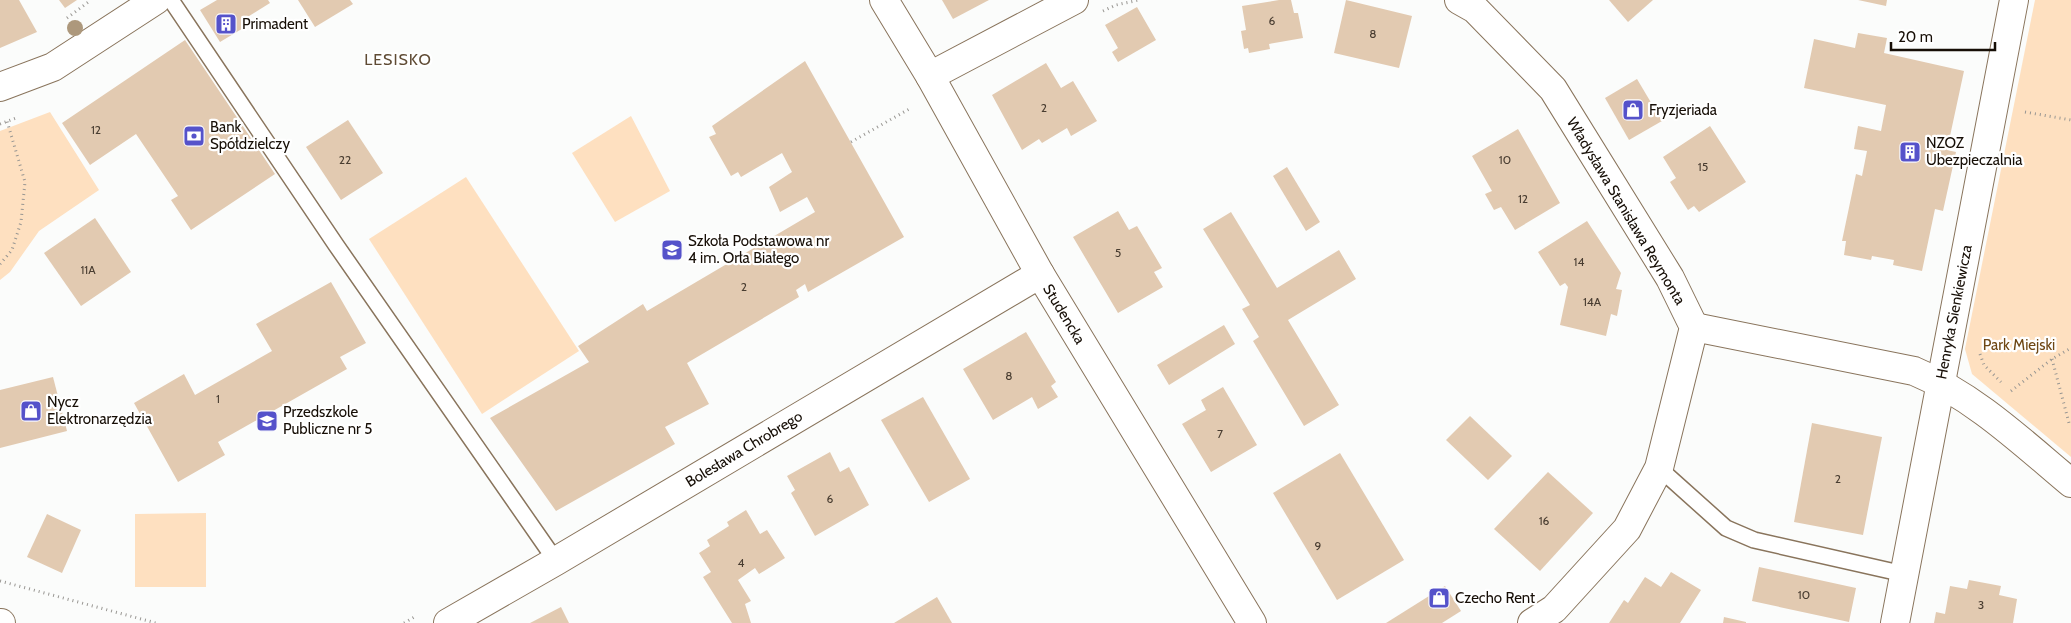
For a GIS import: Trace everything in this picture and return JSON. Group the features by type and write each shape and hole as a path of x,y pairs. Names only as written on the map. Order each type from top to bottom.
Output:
{"street":[{"path":"0,87 53,67 156,0"},
{"name":"Studencka","path":"884,0 930,76 1040,274 1252,623"},
{"path":"930,76 1074,0"},
{"name":"Władysława Stanisława Reymonta","path":"1459,0 1475,9 1552,89 1670,278 1694,327"},
{"name":"Henryka Sienkiewicza","path":"1895,623 2014,0"},
{"name":"Bolesława Chrobrego","path":"448,623 1040,274"},
{"path":"1532,623 1554,609 1627,529 1659,468 1694,327 1914,372 1941,382 1989,415 2071,483"}],"lane":[{"path":"171,0 336,245 556,561"},
{"path":"1659,468 1726,528 1754,540 1904,574"}],"path":[{"path":"1098,14 1116,5 1140,0"},
{"path":"851,142 907,111"},
{"path":"2024,112 2071,120"},
{"path":"0,264 12,250 21,222 26,182 7,121"},
{"path":"2011,391 2052,359 2071,348"},
{"path":"2052,359 2071,425"},
{"path":"0,581 156,623"}],"green space":[{"name":"Park Miejski","path":"2035,0 2071,0 2071,457 1972,374 1965,349"},
{"path":"50,112 99,190 39,231 10,272 0,280 0,131"},
{"path":"631,116 670,191 615,222 572,153"},
{"path":"466,177 579,351 482,414 369,239"},
{"path":"206,513 206,587 135,587 135,514"}],"building":[{"path":"0,0 19,0 37,32 0,48"},
{"path":"59,0 77,0 65,8"},
{"name":"Primadent","path":"217,0 268,0 270,3 241,21 245,27 220,42 200,10"},
{"path":"298,0 350,0 353,4 315,27"},
{"path":"942,0 989,0 953,19"},
{"path":"1291,0 1294,13 1298,13 1303,38 1269,44 1270,49 1249,53 1248,48 1244,49 1241,31 1246,30 1242,6"},
{"path":"1346,0 1412,16 1399,68 1334,53"},
{"path":"1609,0 1653,0 1628,22"},
{"path":"1858,0 1887,0 1886,6"},
{"path":"1137,7 1156,40 1118,62 1112,52 1118,48 1105,25"},
{"name":"NZOZ Ubezpieczalnia","path":"1858,33 1887,38 1884,53 1964,71 1947,150 1956,152 1943,211 1935,209 1922,271 1893,265 1894,260 1872,256 1871,260 1844,255 1846,241 1842,241 1856,174 1862,176 1867,151 1854,149 1858,126 1881,131 1886,105 1804,88 1814,39 1855,48"},
{"name":"Bank Spółdzielczy","path":"185,40 275,174 191,230 171,200 178,196 136,134 90,165 62,123"},
{"path":"805,61 904,237 808,292 805,284 796,290 799,297 687,363 709,404 665,427 675,444 556,511 490,418 589,362 578,346 643,304 647,311 815,212 807,197 780,212 769,187 792,172 782,153 741,177 738,172 731,176 709,137 716,134 712,126"},
{"path":"1046,63 1061,88 1073,81 1097,121 1071,136 1067,128 1042,143 1039,139 1022,150 992,95"},
{"name":"Fryzjeriada","path":"1637,79 1662,121 1629,140 1605,98"},
{"path":"348,120 383,173 341,200 306,147"},
{"path":"1710,126 1746,182 1699,212 1694,206 1688,210 1670,182 1676,178 1663,157"},
{"path":"1518,129 1560,203 1515,230 1501,207 1494,210 1485,194 1492,191 1472,156"},
{"path":"1287,167 1320,222 1306,231 1273,176"},
{"path":"1118,211 1129,230 1137,226 1162,268 1154,272 1163,287 1118,313 1073,237"},
{"path":"1231,212 1277,288 1339,250 1356,279 1288,320 1339,405 1304,426 1253,341 1259,337 1242,309 1250,305 1203,229"},
{"path":"95,218 131,272 81,306 44,253"},
{"path":"1587,221 1621,273 1616,289 1622,290 1617,316 1611,314 1606,336 1560,325 1568,287 1565,283 1560,286 1538,252"},
{"path":"331,282 366,343 340,357 347,369 218,442 225,455 178,482 134,403 184,374 195,395 272,351 256,324"},
{"path":"1224,325 1235,344 1169,385 1157,365"},
{"path":"1026,332 1056,382 1051,386 1058,397 1038,409 1032,397 993,420 963,369"},
{"name":"Nycz Elektronarzędzia","path":"53,377 67,431 0,448 0,390"},
{"path":"1223,387 1257,445 1211,472 1182,424 1206,410 1201,400"},
{"path":"923,397 970,479 929,502 881,420"},
{"path":"1470,416 1512,456 1488,480 1446,440"},
{"path":"1812,423 1882,437 1863,535 1794,522"},
{"path":"830,452 840,472 849,467 869,505 815,536 791,493 795,490 787,476"},
{"path":"1340,453 1404,560 1337,600 1273,493"},
{"path":"1548,472 1593,513 1540,571 1494,529"},
{"path":"746,510 760,534 767,530 785,558 759,574 755,568 738,580 751,601 745,604 751,623 732,623 703,577 711,572 699,553 710,546 707,540 729,526 727,522"},
{"path":"47,514 81,530 62,573 27,557"},
{"path":"1759,567 1856,588 1849,622 1752,601"},
{"path":"1671,572 1701,590 1680,623 1609,623 1624,600 1628,603 1645,577 1661,587"},
{"path":"1969,580 2001,586 1999,595 2017,599 2013,623 1934,623 1936,612 1945,614 1950,586 1967,589"},
{"name":"Czecho Rent","path":"1445,586 1461,611 1442,623 1386,623"},
{"path":"937,597 952,623 894,623"},
{"path":"561,607 569,623 530,623"},
{"path":"1724,617 1746,622 1746,623 1723,623"}],"place":[{"name":"Primadent","path":"226,24"},
{"name":"Fryzjeriada","path":"1633,110"},
{"name":"Bank Spółdzielczy","path":"194,136"},
{"name":"NZOZ Ubezpieczalnia","path":"1910,152"},
{"name":"Szkoła Podstawowa nr 4 im. Orła Białego","path":"672,250"},
{"name":"Nycz Elektronarzędzia","path":"31,411"},
{"name":"Przedszkole Publiczne nr 5","path":"267,421"},
{"name":"Czecho Rent","path":"1439,598"}],"district":[{"name":"LESISKO","path":"398,59"}]}
